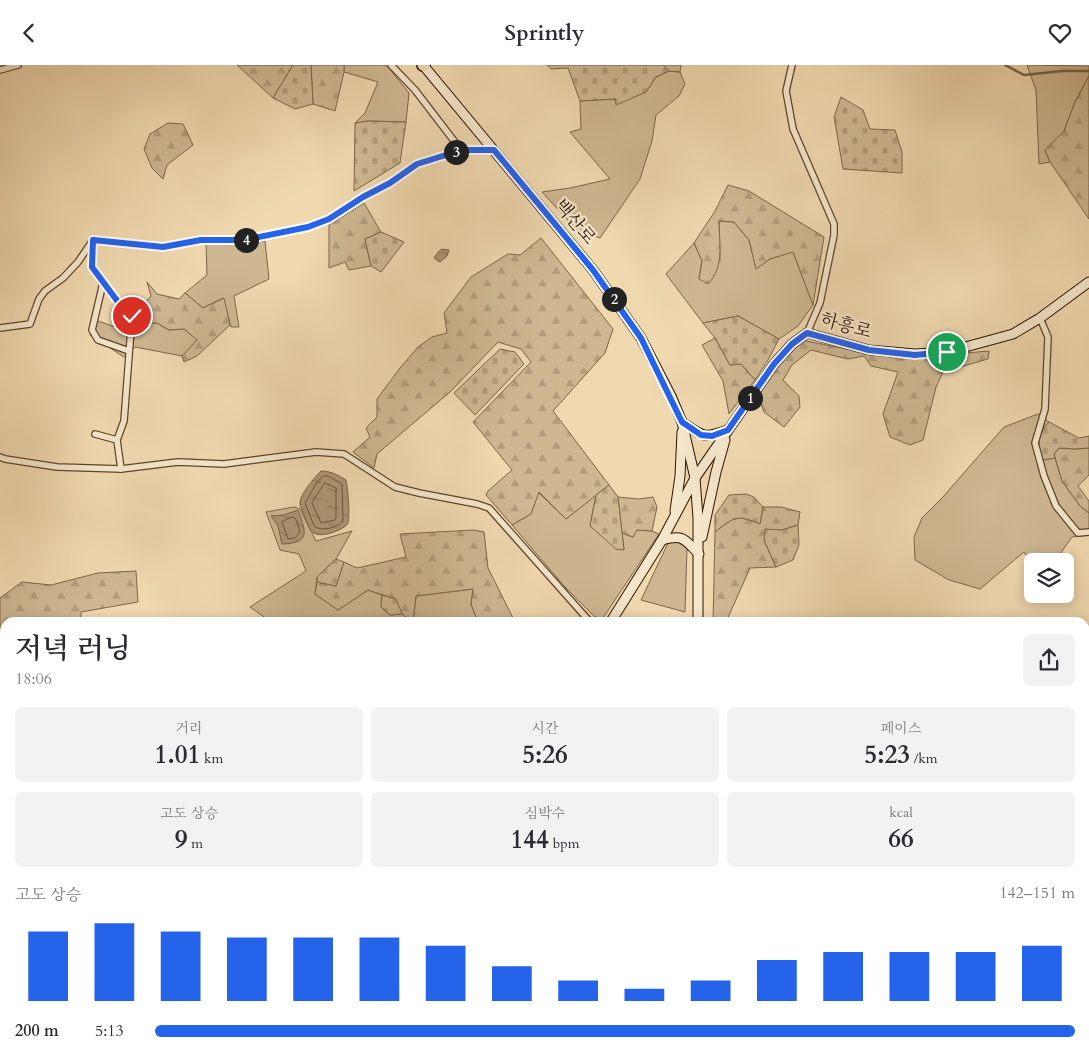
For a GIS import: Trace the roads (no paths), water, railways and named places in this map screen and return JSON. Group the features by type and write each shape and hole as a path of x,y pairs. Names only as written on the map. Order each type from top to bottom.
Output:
{"main road":[{"name":"백산로","path":"423,65 593,270 641,338 682,422 695,479 699,554 698,617"},
{"name":"하흥로","path":"614,617 662,540 695,479 728,430 774,364 792,344 807,333 869,350 915,355 947,352 1013,334 1040,318 1089,282"},
{"path":"682,422 701,435 706,436 728,430"},
{"path":"674,519 680,477 682,422"},
{"path":"699,554 716,472 728,430"},
{"path":"662,540 675,536 681,537 699,554"}],"street":[{"path":"0,70 18,65"},
{"path":"391,65 415,90 462,150"},
{"path":"792,65 786,91 793,129 834,225 834,235 820,303 807,333"},
{"path":"93,240 163,247 201,240 244,240 308,227 329,219 363,197 390,183 417,164 462,150 494,150"},
{"path":"93,240 92,267 121,306 132,316 124,421 117,440 121,469"},
{"path":"0,328 30,324 39,299 45,291 63,278 78,262 93,240"},
{"path":"103,283 92,330 98,340 129,351"},
{"path":"1040,318 1048,337 1045,409 1035,443 1044,476 1056,506 1078,533 1089,532"},
{"path":"95,434 117,440"},
{"path":"0,457 56,467 121,469 178,462 224,464 316,452 344,454 395,487 478,504 488,508 586,617"}],"water":[{"path":"442,249 449,250 447,256 440,262 434,258"},
{"path":"321,471 334,474 346,480 349,515 348,523 343,528 319,535 310,529 302,511 300,500 311,482"},
{"path":"298,510 303,524 304,535 298,541 282,544 278,526 271,516 284,515"}],"waterway":[{"path":"1005,65 1024,75 1062,71 1089,71"}]}
